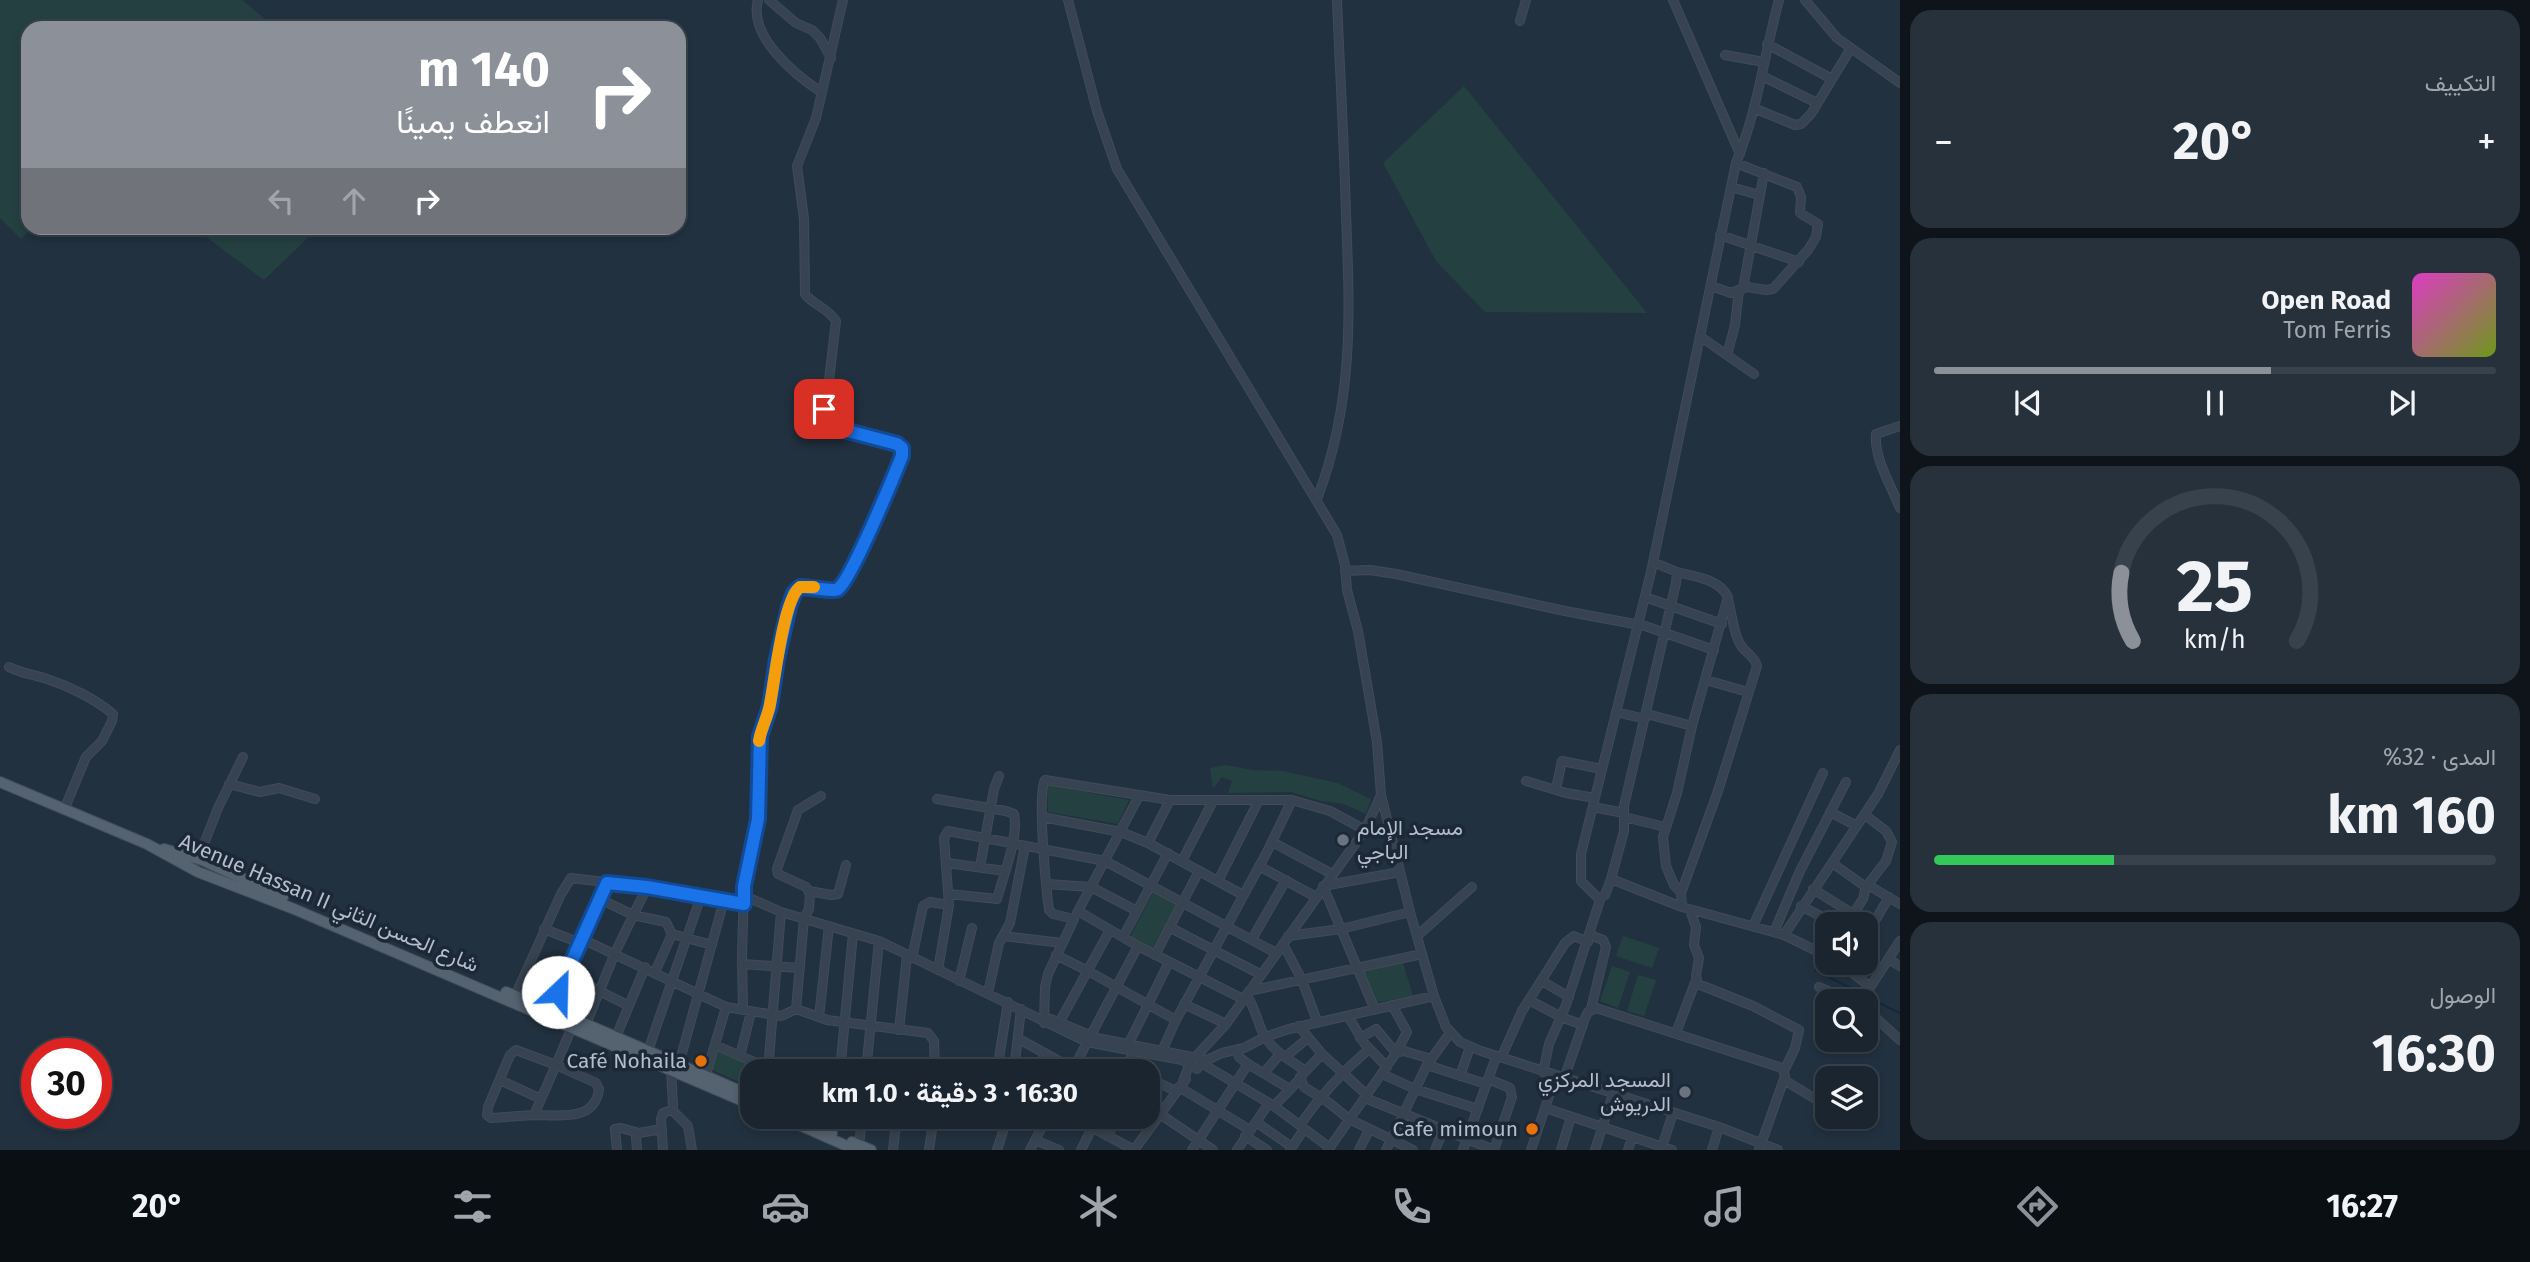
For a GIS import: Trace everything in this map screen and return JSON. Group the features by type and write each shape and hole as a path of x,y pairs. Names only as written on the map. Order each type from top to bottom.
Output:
{"main road":[{"name":"Avenue Hassan II شارع الحسن الثاني","path":"0,782 550,1009 585,1028 704,1080 740,1099"},
{"name":"Avenue Hassan II شارع الحسن الثاني","path":"195,861 198,872 306,914 572,1027 616,1037 675,1067"},
{"name":"Avenue Hassan II شارع الحسن الثاني","path":"704,1080 740,1092"},
{"path":"813,1129 858,1148 871,1150"},
{"path":"819,1129 831,1136"}],"street":[{"path":"758,0 757,13 764,38 797,74 821,92"},
{"path":"769,0 796,23 812,30 820,38 831,58"},
{"path":"740,1056 747,1011 742,964 744,886 758,819 760,736 770,706 777,659 792,597 800,587 832,590 841,586 902,456 902,448 897,444 829,426 823,421 836,321 829,312 805,294 804,219 797,173 799,158 816,118 844,0"},
{"path":"1068,0 1097,111 1117,169 1338,535 1377,742 1381,795 1434,996 1450,1033 1470,1047 1719,1128 1760,1146 1778,1150"},
{"path":"1317,499 1336,439 1348,365 1349,296 1337,0"},
{"path":"1520,21 1526,0"},
{"path":"1673,0 1738,159 1800,189 1800,213 1818,224 1814,242 1799,262 1770,290 1741,289 1727,292 1711,286"},
{"path":"1600,898 1585,887 1580,878 1581,854 1653,562 1731,187 1756,109 1779,0"},
{"path":"1805,0 1830,31 1900,83"},
{"path":"1768,44 1832,79"},
{"path":"1756,109 1798,125 1807,119 1851,48"},
{"path":"1725,55 1764,62"},
{"path":"1762,76 1817,103"},
{"path":"1727,355 1764,173"},
{"path":"1731,187 1759,195"},
{"path":"1720,235 1799,262"},
{"path":"1701,337 1754,374"},
{"path":"1900,426 1876,434 1875,438 1877,450 1900,508"},
{"path":"1653,562 1676,572 1703,578 1721,587 1728,597 1737,638 1756,663 1718,791 1681,893"},
{"path":"1345,571 1370,570 1396,574 1638,624 1714,650"},
{"path":"1543,1072 1549,1044 1569,997 1600,898 1605,895 1611,879 1672,606 1676,572"},
{"path":"1645,597 1722,624"},
{"path":"1676,1033 1696,980 1699,958 1695,945 1696,928 1681,893 1674,885 1664,857 1665,827 1677,793 1692,726 1728,597"},
{"path":"9,667 26,675 60,684 113,714 102,741 86,757 64,810"},
{"path":"1706,680 1748,692"},
{"path":"1616,712 1692,726"},
{"path":"1784,935 1878,794 1900,750"},
{"path":"195,861 243,757"},
{"path":"1556,789 1562,761 1602,769"},
{"path":"1753,926 1823,773"},
{"path":"980,867 990,808 999,776"},
{"path":"1306,1071 1283,1056 1265,1037 1246,995 1199,977 1076,915 1051,912 1046,884 1042,786 1045,780 1170,800 1292,800 1329,811 1365,830"},
{"path":"1526,781 1665,827"},
{"path":"1774,932 1800,871 1846,782"},
{"path":"229,785 260,792 279,788 315,799"},
{"path":"1160,1114 1204,1048 1226,1024 1365,830 1381,795"},
{"path":"821,796 798,810 777,869 781,877 809,891 831,895 838,894 846,865"},
{"path":"1043,1020 1046,981 1056,956 1139,796"},
{"path":"937,799 1014,814 1015,824 997,899 949,894"},
{"path":"1148,843 1170,800"},
{"path":"1218,881 1259,800"},
{"path":"1160,1054 1292,800"},
{"path":"1182,862 1213,801"},
{"path":"1830,812 1857,827"},
{"path":"1854,912 1886,861 1892,842 1886,831 1864,815"},
{"path":"1042,817 1121,832 1168,853 1243,895"},
{"path":"938,970 949,905 944,838 946,832 951,831 1105,862 1152,884 1276,953"},
{"path":"1272,842 1332,874"},
{"path":"988,993 999,943 1010,923 1025,846"},
{"path":"1123,937 1168,853"},
{"path":"947,863 1005,871"},
{"path":"1832,863 1900,904"},
{"path":"1259,866 1316,897"},
{"path":"1155,955 1199,871"},
{"path":"1323,886 1400,872"},
{"path":"515,996 544,929 571,878 724,900 745,900 879,941 959,981 1088,1039 1197,1062 1271,1105 1329,1149 1385,1071 1407,1031 1392,1005"},
{"path":"1611,879 1686,908 1784,935 1815,950"},
{"path":"1252,939 1286,880"},
{"path":"550,1009 607,883"},
{"path":"1046,884 1091,887 1138,911"},
{"path":"1323,886 1375,1010"},
{"path":"585,1028 615,953 647,887"},
{"path":"1418,936 1472,887"},
{"path":"1813,889 1850,912"},
{"path":"796,1009 809,891"},
{"path":"648,1051 701,896"},
{"path":"1878,916 1889,897"},
{"path":"600,900 633,915 666,922 672,934 712,945"},
{"path":"692,1150 688,1126 672,1110 675,1067 699,995 724,900"},
{"path":"899,1030 909,957 923,906 930,902 949,905"},
{"path":"1801,906 1815,913"},
{"path":"769,1059 781,912"},
{"path":"1288,936 1340,929 1410,912"},
{"path":"819,1017 828,926"},
{"path":"1169,927 1260,974"},
{"path":"959,981 972,928"},
{"path":"544,929 615,953 726,1007 784,1016 796,1009 844,1023 931,1035 935,1059"},
{"path":"1059,1023 1110,930"},
{"path":"841,1059 853,933"},
{"path":"655,972 672,934"},
{"path":"1003,936 1062,943"},
{"path":"1463,1150 1487,1082 1512,1030 1569,939 1577,937 1602,940 1606,947 1591,1010 1545,1108 1531,1150"},
{"path":"1858,975 1869,989 1900,940"},
{"path":"867,1059 879,941"},
{"path":"1283,944 1302,979 1317,1021"},
{"path":"1079,1059 1138,946"},
{"path":"1246,995 1302,979 1422,954"},
{"path":"1056,956 1176,1020"},
{"path":"1888,959 1900,966"},
{"path":"1129,1043 1169,962"},
{"path":"742,964 800,968"},
{"path":"616,1037 645,967"},
{"path":"566,974 629,1006"},
{"path":"1696,980 1701,986 1753,1006 1799,1030 1760,1146"},
{"path":"1542,981 1569,997"},
{"path":"1819,987 1824,989"},
{"path":"1197,1062 1237,1051 1265,1037 1299,1026 1434,996"},
{"path":"1529,1000 1583,1025"},
{"path":"1000,1059 1008,1002"},
{"path":"1184,1004 1226,1024"},
{"path":"704,1080 726,1007"},
{"path":"1016,1059 1021,1009"},
{"path":"1591,1010 1602,1009 1779,1067 1784,1076 1815,1098"},
{"path":"1348,1016 1360,1038 1385,1071 1415,1089 1478,1109"},
{"path":"1043,1020 1059,1023 1088,1039 1129,1043 1160,1054"},
{"path":"1878,1020 1900,1040"},
{"path":"1299,1026 1322,1054 1366,1097 1494,1150 1512,1097 1510,1088 1460,1076 1404,1051 1396,1053"},
{"path":"534,1115 572,1027"},
{"path":"1360,1038 1376,1029 1396,1053"},
{"path":"1386,1150 1429,1062 1450,1033"},
{"path":"1019,1038 1053,1059"},
{"path":"1264,1073 1308,1038"},
{"path":"715,1045 746,1059"},
{"path":"1460,1076 1470,1047"},
{"path":"1256,1122 1291,1148 1320,1097 1369,1049"},
{"path":"516,1050 596,1083 599,1089 596,1102 590,1110 580,1114 488,1116 486,1112 500,1080 510,1055 516,1050"},
{"path":"1130,1059 1135,1051"},
{"path":"1237,1051 1239,1057 1248,1064 1290,1089"},
{"path":"1043,1059 1044,1054"},
{"path":"1237,1150 1247,1133 1271,1105 1299,1080 1322,1054"},
{"path":"1192,1150 1248,1064"},
{"path":"500,1080 541,1099"},
{"path":"1299,1080 1308,1091 1349,1119 1413,1150"},
{"path":"1160,1081 1179,1086 1218,1110 1267,1150"},
{"path":"1595,1150 1613,1094"},
{"path":"1545,1108 1672,1150"},
{"path":"663,1150 662,1115 672,1110"},
{"path":"1662,1148 1673,1114"},
{"path":"1160,1116 1213,1150"},
{"path":"1562,1150 1571,1116"},
{"path":"1712,1150 1719,1128"},
{"path":"617,1150 615,1129 639,1133 662,1129"},
{"path":"831,1136 833,1129"},
{"path":"858,1148 861,1129"},
{"path":"893,1150 895,1129"},
{"path":"929,1150 932,1129"},
{"path":"997,1150 1004,1129"},
{"path":"1030,1150 1041,1129"},
{"path":"1081,1150 1087,1129"},
{"path":"1097,1129 1135,1148 1147,1150"},
{"path":"1107,1136 1111,1129"},
{"path":"1135,1148 1149,1129"},
{"path":"1359,1150 1369,1130"},
{"path":"1436,1150 1443,1131"},
{"path":"637,1150 636,1137 639,1133"},
{"path":"1628,1150 1632,1137"},
{"path":"1035,1140 1059,1150"}],"green space":[{"path":"0,0 242,0 268,21 21,21 21,235 25,235 21,239 0,218"},
{"path":"1464,86 1647,313 1485,312 1436,261 1383,163"},
{"path":"203,235 311,235 264,280"},
{"path":"1226,765 1252,770 1283,771 1337,783 1371,799 1366,814 1344,804 1321,801 1291,792 1228,793 1232,781 1222,777 1213,789 1210,768"},
{"path":"1047,785 1129,800 1118,824 1048,812"},
{"path":"1154,891 1177,903 1152,948 1130,937"},
{"path":"1623,936 1659,948 1652,968 1616,956"},
{"path":"1403,963 1413,996 1375,1003 1362,971"},
{"path":"1612,966 1630,972 1618,1008 1600,1001"},
{"path":"1638,975 1656,980 1644,1016 1627,1011"},
{"path":"716,1047 742,1059 740,1083 710,1069"}],"waterway":[{"path":"1825,975 1852,989"},
{"path":"1878,1002 1900,1013"}],"slow traffic":[{"path":"759,741 770,706 777,659 792,597 800,587 814,587"}],"place":[{"name":"مسجد الإمام الباجي","path":"1343,840"},
{"name":"Café Nohaila","path":"701,1061"},
{"name":"المسجد المركزي الدريوش","path":"1685,1092"},
{"name":"Cafe mimoun","path":"1532,1129"}],"route":[{"path":"558,992 607,883 647,887 744,904 744,886 758,819 760,736 770,706 777,659 792,597 800,587 836,590 841,586 887,493 902,456 902,448 897,444 826,425 823,421 824,409"}]}
